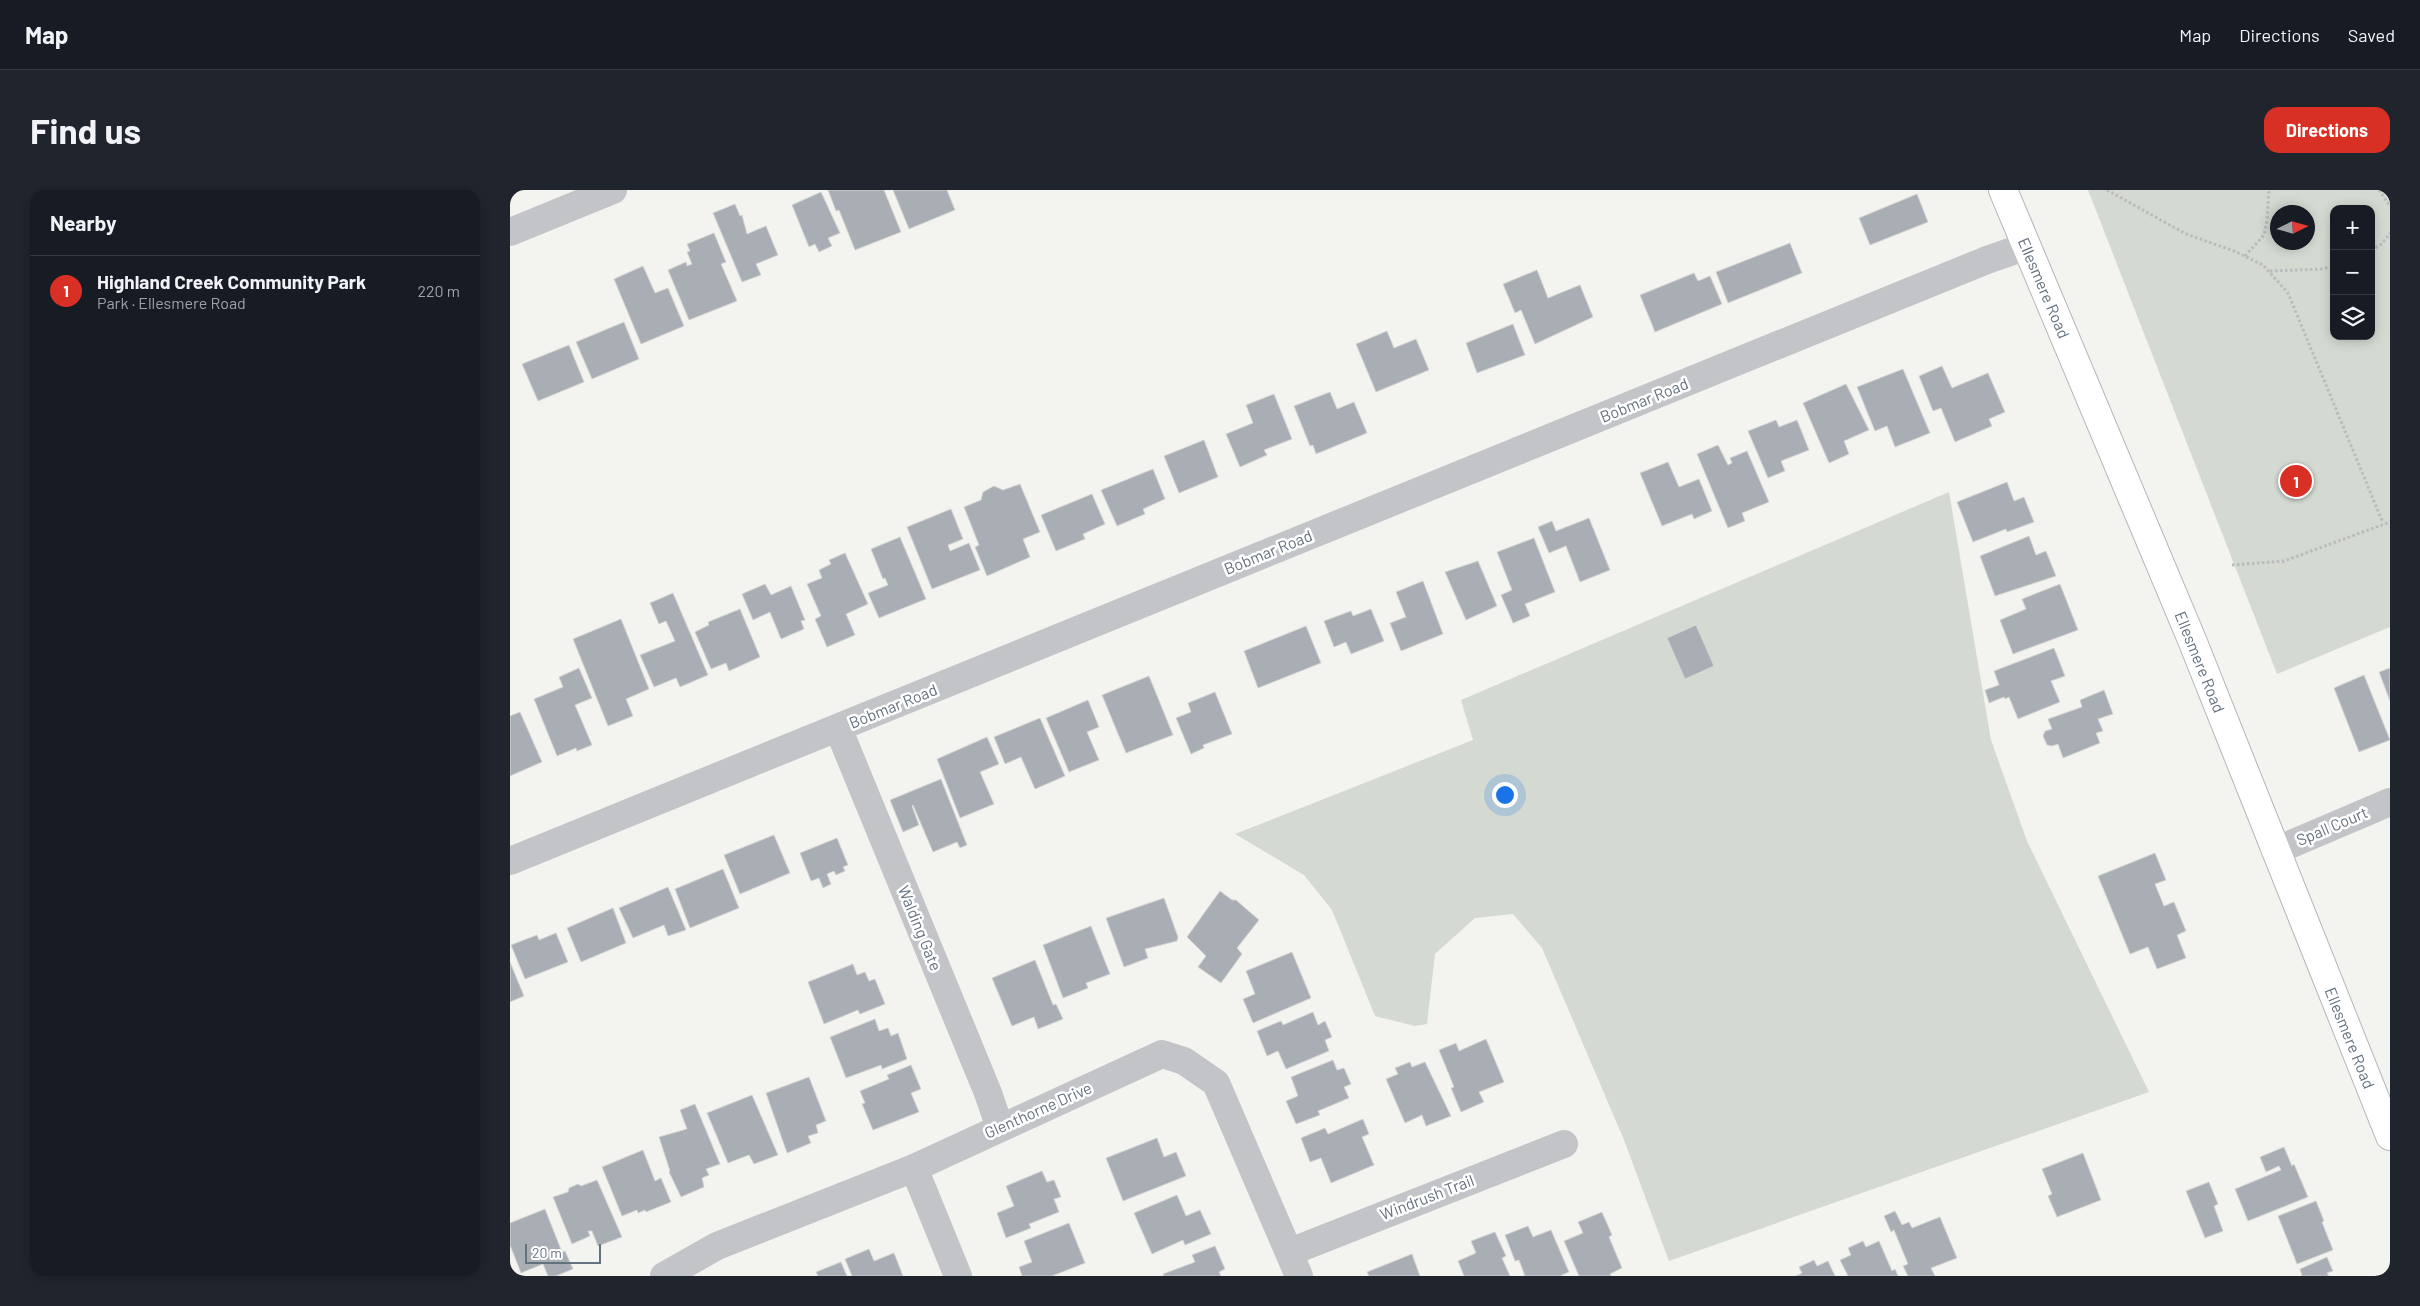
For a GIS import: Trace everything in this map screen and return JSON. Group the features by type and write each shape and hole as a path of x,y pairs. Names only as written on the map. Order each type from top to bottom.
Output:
{"main road":[{"name":"Ellesmere Road","path":"2003,190 2192,640 2390,1136"}],"street":[{"path":"510,232 613,190"},
{"name":"Bobmar Road","path":"510,861 1986,260 2027,246"},
{"name":"Walding Gate","path":"838,728 988,1093 1000,1128"},
{"name":"Spall Court","path":"2275,851 2390,802"},
{"name":"Glenthorne Drive","path":"664,1276 717,1246 914,1168 1162,1054 1177,1058 1216,1083 1294,1264"},
{"name":"Windrush Trail","path":"1294,1264 1564,1144"},
{"path":"914,1168 958,1276"}],"path":[{"path":"2107,190 2186,234 2264,265 2288,293 2383,524"},
{"path":"2245,256 2264,235 2267,220 2268,190"},
{"path":"2379,190 2390,206"},
{"path":"2375,248 2382,244 2390,233"},
{"path":"2269,271 2330,267"},
{"path":"2232,565 2284,561 2347,540 2390,522"}],"shaded area":[{"path":"2088,190 2390,190 2390,627 2277,674"},
{"path":"1949,492 1991,740 2027,841 2149,1092 1669,1261 1624,1140 1542,948 1513,914 1475,918 1435,954 1427,1024 1415,1026 1375,1016 1332,910 1304,875 1235,834 1473,740 1461,700"}],"building":[{"path":"828,190 884,190 901,232 855,250 839,210 836,211"},
{"path":"893,190 947,190 955,210 909,229"},
{"path":"821,192 840,233 828,238 832,246 819,252 815,244 809,247 792,205"},
{"path":"1917,194 1928,222 1870,245 1859,218"},
{"path":"735,204 740,216 742,215 747,234 766,226 778,255 756,264 761,275 742,282 713,213"},
{"path":"714,233 726,262 721,264 737,301 689,320 668,270 686,262 687,266 692,264 687,252 690,251 687,244"},
{"path":"1790,243 1802,273 1728,303 1716,272"},
{"path":"643,266 655,293 668,288 684,326 641,344 614,279"},
{"path":"1537,270 1548,298 1580,285 1593,317 1535,344 1521,310 1515,313 1503,284"},
{"path":"1694,273 1698,281 1710,276 1722,304 1655,332 1640,295"},
{"path":"624,322 639,359 592,379 576,342"},
{"path":"1513,324 1525,355 1477,373 1466,343"},
{"path":"1387,331 1394,348 1416,339 1429,370 1376,392 1356,344"},
{"path":"569,345 584,382 538,401 522,364"},
{"path":"1942,366 1952,388 1988,373 2005,412 1989,419 1992,426 1955,442 1941,408 1933,411 1919,376"},
{"path":"1903,369 1930,433 1895,447 1887,426 1875,431 1857,387"},
{"path":"1846,384 1869,430 1844,441 1849,454 1829,463 1803,403"},
{"path":"1330,392 1337,409 1354,402 1367,433 1316,454 1313,445 1310,446 1294,406"},
{"path":"1274,394 1292,439 1264,450 1267,455 1240,467 1226,434 1253,423 1246,405"},
{"path":"1776,420 1779,427 1797,420 1809,450 1781,461 1785,471 1768,478 1748,431"},
{"path":"1204,440 1218,477 1179,493 1164,456"},
{"path":"1718,445 1728,465 1732,463 1730,458 1747,451 1769,502 1742,513 1745,521 1728,528 1697,454"},
{"path":"1668,462 1679,487 1699,479 1712,511 1694,519 1692,514 1662,526 1640,473"},
{"path":"1153,469 1165,499 1143,509 1145,514 1117,526 1101,490"},
{"path":"2007,482 2014,501 2024,497 2034,522 2007,532 2006,529 1973,542 1957,502"},
{"path":"1020,484 1040,532 1023,539 1030,557 987,576 975,547 979,545 964,507 981,500 983,492 994,486 1003,490"},
{"path":"1092,494 1105,524 1083,534 1085,539 1056,551 1041,515"},
{"path":"951,509 963,539 948,545 950,551 969,543 980,570 932,589 907,527"},
{"path":"1589,518 1610,570 1580,582 1566,546 1549,553 1538,527 1552,521 1556,531"},
{"path":"2029,536 2036,555 2046,551 2056,576 1995,596 1980,556"},
{"path":"900,537 926,599 879,618 868,593 888,585 885,578 883,579 871,549"},
{"path":"1534,538 1555,592 1525,604 1530,616 1513,623 1501,595 1512,590 1497,552"},
{"path":"845,553 868,604 846,614 855,635 827,647 815,619 821,616 807,584 822,578 819,570 831,564 829,560"},
{"path":"1478,561 1497,606 1466,620 1445,572"},
{"path":"1423,581 1443,634 1401,651 1390,623 1406,617 1396,592"},
{"path":"765,584 771,595 791,586 805,620 801,621 804,629 781,639 770,612 753,620 742,594"},
{"path":"2060,584 2078,630 2013,654 2000,620 2026,609 2022,599"},
{"path":"673,593 708,675 680,687 676,678 654,687 640,655 675,641 666,621 659,624 650,603"},
{"path":"740,609 760,657 729,671 726,663 711,669 695,632 709,625 708,622"},
{"path":"1371,609 1384,641 1351,654 1346,642 1334,647 1324,621 1351,611 1353,616"},
{"path":"621,619 649,689 626,699 633,716 608,726 573,639"},
{"path":"1696,625 1714,666 1685,679 1667,638"},
{"path":"1306,626 1321,663 1258,688 1244,651"},
{"path":"2054,648 2065,676 2051,681 2060,702 2018,719 2009,697 1989,703 1985,690 1999,685 1994,671"},
{"path":"579,668 592,698 575,705 592,745 577,751 576,748 557,756 534,699 563,687 559,677"},
{"path":"2390,668 2390,701 2379,672"},
{"path":"2364,675 2390,740 2359,752 2334,688"},
{"path":"1149,676 1173,735 1126,753 1102,695"},
{"path":"2104,690 2113,714 2098,719 2103,731 2096,733 2100,743 2063,758 2058,744 2047,745 2043,736 2045,731 2052,729 2048,719 2082,707 2080,700"},
{"path":"1215,692 1232,734 1203,745 1204,748 1191,754 1176,718 1191,712 1188,703"},
{"path":"1088,700 1099,727 1087,732 1099,760 1069,772 1046,718"},
{"path":"520,712 542,762 510,776 510,716"},
{"path":"1040,718 1065,776 1035,789 1021,757 1005,764 994,737"},
{"path":"987,737 999,764 980,772 994,804 960,818 937,759"},
{"path":"941,779 967,845 960,848 957,842 933,852 913,805 919,825 903,832 890,800"},
{"path":"774,835 790,873 740,894 724,855"},
{"path":"837,838 848,865 843,867 845,871 836,875 834,871 827,874 831,884 823,888 819,878 811,881 800,853"},
{"path":"2155,853 2166,880 2155,884 2164,906 2174,902 2186,931 2177,935 2186,958 2157,969 2148,947 2130,954 2098,876"},
{"path":"723,869 739,908 690,928 675,889"},
{"path":"668,887 686,930 668,936 664,925 633,938 619,908"},
{"path":"1220,891 1232,900 1236,900 1259,920 1237,948 1242,954 1221,983 1198,967 1206,956 1187,937"},
{"path":"1164,898 1178,937 1177,941 1145,949 1148,958 1124,967 1106,918"},
{"path":"613,908 626,943 581,962 567,928"},
{"path":"1091,926 1110,974 1086,983 1088,988 1063,998 1043,945"},
{"path":"556,933 568,962 525,979 511,945 537,935 539,940"},
{"path":"1292,952 1311,998 1253,1023 1243,999 1255,994 1246,971"},
{"path":"1035,960 1053,1005 1056,1004 1063,1019 1038,1029 1034,1017 1012,1026 992,978"},
{"path":"510,962 524,996 510,1002"},
{"path":"853,964 857,975 865,972 869,981 875,979 885,1004 860,1014 858,1010 824,1024 808,982"},
{"path":"1313,1012 1318,1025 1325,1021 1332,1037 1325,1040 1329,1051 1286,1069 1278,1051 1267,1056 1257,1031 1281,1021 1283,1025"},
{"path":"875,1019 879,1031 888,1028 891,1036 898,1033 907,1059 882,1069 881,1065 846,1078 830,1037"},
{"path":"1486,1039 1504,1082 1479,1092 1484,1102 1461,1112 1451,1088 1454,1087 1439,1050 1456,1043 1459,1051"},
{"path":"1333,1060 1337,1070 1344,1068 1351,1084 1344,1087 1349,1098 1318,1111 1320,1115 1296,1124 1286,1101 1298,1096 1291,1077"},
{"path":"1410,1062 1412,1067 1425,1062 1451,1116 1426,1126 1422,1115 1405,1123 1386,1079 1398,1074 1395,1068"},
{"path":"911,1065 921,1089 911,1093 919,1112 873,1130 862,1104 865,1103 860,1091 889,1079 887,1075"},
{"path":"809,1077 826,1121 816,1125 818,1133 808,1136 811,1143 787,1153 766,1093"},
{"path":"752,1095 778,1155 754,1164 749,1155 728,1163 707,1113"},
{"path":"695,1104 720,1164 706,1169 709,1175 702,1178 704,1187 681,1197 669,1172 659,1137 687,1129 680,1110"},
{"path":"1363,1119 1369,1134 1362,1137 1374,1165 1331,1183 1321,1158 1310,1162 1301,1138 1325,1128 1328,1134"},
{"path":"1157,1138 1164,1157 1176,1152 1186,1176 1123,1201 1106,1158"},
{"path":"2284,1147 2292,1166 2294,1164 2308,1197 2248,1221 2235,1189 2281,1170 2279,1166 2266,1172 2260,1157"},
{"path":"643,1150 655,1181 661,1178 671,1202 646,1212 645,1210 638,1213 637,1210 622,1216 602,1167"},
{"path":"2083,1153 2101,1200 2057,1217 2048,1196 2052,1194 2042,1169"},
{"path":"1042,1171 1047,1182 1054,1180 1061,1197 1054,1199 1059,1212 1029,1224 1031,1228 1006,1238 997,1213 1014,1206 1006,1186"},
{"path":"597,1180 622,1237 598,1246 592,1231 588,1231 590,1236 572,1244 553,1197 568,1192 569,1188 578,1184 581,1186"},
{"path":"2209,1182 2218,1204 2214,1206 2223,1231 2205,1238 2186,1191"},
{"path":"1177,1195 1186,1216 1200,1210 1211,1234 1185,1245 1183,1240 1152,1254 1134,1213"},
{"path":"2316,1201 2333,1250 2297,1264 2278,1216"},
{"path":"545,1209 562,1252 565,1251 573,1269 556,1276 548,1276 543,1264 521,1273 510,1245 510,1223"},
{"path":"1895,1211 1902,1225 1909,1222 1912,1228 1940,1217 1957,1258 1931,1268 1935,1276 1908,1276 1903,1266 1908,1264 1894,1230 1891,1232 1884,1216"},
{"path":"1602,1212 1612,1235 1609,1237 1622,1268 1610,1274 1611,1276 1579,1276 1564,1241 1583,1233 1578,1222"},
{"path":"1069,1223 1085,1263 1052,1276 1022,1276 1019,1267 1032,1262 1024,1241"},
{"path":"1528,1226 1533,1237 1551,1230 1569,1272 1560,1276 1525,1276 1519,1260 1515,1261 1505,1235"},
{"path":"1495,1232 1506,1256 1502,1258 1510,1276 1464,1276 1458,1261 1476,1253 1471,1241"},
{"path":"1863,1241 1866,1247 1879,1241 1892,1271 1895,1269 1898,1276 1848,1276 1840,1260 1851,1255 1848,1248"},
{"path":"1215,1246 1225,1269 1219,1272 1221,1276 1164,1276 1163,1274 1195,1262 1192,1255"},
{"path":"869,1249 874,1261 894,1253 903,1276 852,1276 845,1259"},
{"path":"1412,1254 1420,1276 1369,1276 1367,1272"},
{"path":"2327,1257 2333,1271 2327,1273 2329,1276 2302,1276 2300,1269"},
{"path":"1814,1260 1817,1266 1828,1261 1835,1276 1796,1276 1802,1273 1799,1267"},
{"path":"841,1262 847,1276 818,1276 816,1272"}],"place":[{"name":"Highland Creek Community Park","path":"2296,481"}]}
